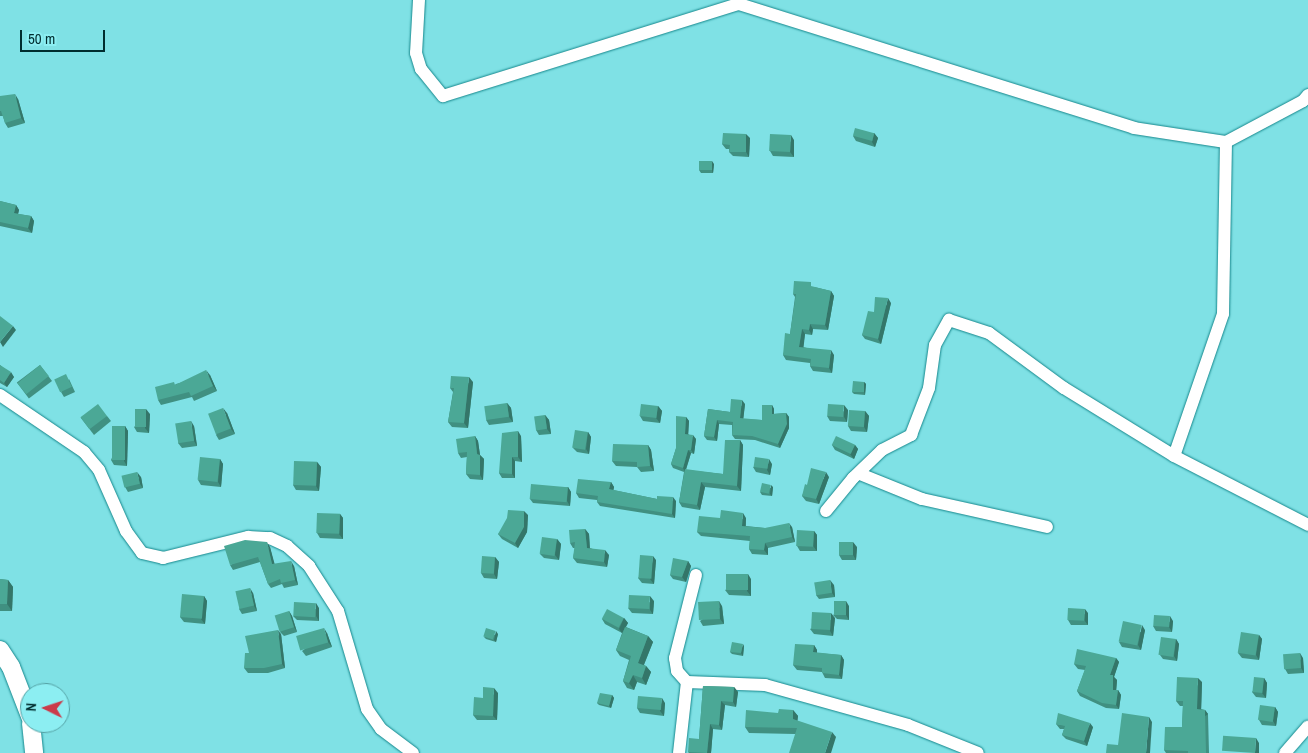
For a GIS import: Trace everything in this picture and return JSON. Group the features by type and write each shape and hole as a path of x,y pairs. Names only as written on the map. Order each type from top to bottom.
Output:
{"main road":[{"path":"0,650 11,667 20,690"},
{"path":"32,733 34,753"}],"street":[{"path":"419,0 416,53 421,68 443,96 739,4 1134,128 1226,142 1303,101 1308,95"},
{"path":"1174,456 1223,314 1226,142"},
{"path":"826,511 853,478 860,474 882,450 911,434 929,388 935,345 949,320 989,333 1064,388 1174,456 1308,525"},
{"path":"0,395 84,452 99,470 126,531 142,553 163,558 248,537 270,538 287,546 309,566 338,611 367,709 381,729 413,753"},
{"path":"860,474 922,498 960,505 1019,523 1047,527"},
{"path":"696,575 675,658 677,671 687,682 765,685 908,725 978,753"},
{"path":"680,753 687,682"},
{"path":"1285,753 1308,728"}],"building":[{"path":"15,94 21,118 5,123 0,111 0,96"},
{"path":"855,128 874,133 872,141 853,136"},
{"path":"723,133 746,134 746,152 729,152 730,145 722,144"},
{"path":"770,134 791,135 790,152 769,151"},
{"path":"699,161 712,161 712,170 699,170"},
{"path":"0,201 16,205 14,213 31,216 28,228 0,222"},
{"path":"794,281 811,282 811,286 831,291 825,325 810,324 809,330 802,329 799,347 831,350 829,368 810,366 811,359 783,355 785,333 790,334 796,294 793,294"},
{"path":"875,297 888,298 878,339 862,335 868,311 874,312"},
{"path":"0,316 13,326 0,342"},
{"path":"0,365 11,372 4,383 0,380"},
{"path":"40,365 49,376 26,394 17,383"},
{"path":"206,370 213,386 191,396 189,392 158,400 155,387 174,382 175,385"},
{"path":"66,374 72,387 60,392 54,379"},
{"path":"451,376 469,377 464,423 448,422 454,388 450,388"},
{"path":"853,381 864,382 864,392 852,392"},
{"path":"731,399 742,400 740,418 762,420 762,405 772,405 772,414 786,413 787,424 778,444 752,436 732,435 733,422 717,420 714,437 704,436 708,409 730,412"},
{"path":"507,403 509,417 486,420 484,406"},
{"path":"98,404 107,416 89,429 80,417"},
{"path":"641,404 658,406 656,418 640,416"},
{"path":"828,404 844,405 843,417 827,416"},
{"path":"223,408 231,429 216,434 208,414"},
{"path":"135,409 146,409 146,427 135,427"},
{"path":"849,410 865,411 864,427 848,426"},
{"path":"545,415 547,429 536,430 534,417"},
{"path":"676,416 686,417 685,434 693,435 691,450 688,450 683,468 671,464 676,448"},
{"path":"191,421 194,441 178,443 175,424"},
{"path":"112,426 125,426 125,460 112,460"},
{"path":"575,430 588,432 585,450 572,448"},
{"path":"518,431 518,457 512,457 512,474 499,473 502,433"},
{"path":"475,436 477,454 480,455 480,475 466,474 467,452 458,453 456,439"},
{"path":"836,436 855,445 851,454 832,445"},
{"path":"725,440 740,440 737,486 701,482 697,505 679,502 685,469 723,474"},
{"path":"613,444 648,445 650,466 637,467 637,462 612,461"},
{"path":"200,457 220,459 217,482 198,480"},
{"path":"755,457 769,459 767,469 754,467"},
{"path":"294,461 317,462 316,486 293,485"},
{"path":"811,468 826,472 816,499 802,496"},
{"path":"137,472 140,484 124,488 121,476"},
{"path":"578,479 611,482 609,489 657,499 657,496 673,497 672,514 597,502 598,496 576,493"},
{"path":"762,483 771,485 769,494 760,492"},
{"path":"531,484 568,487 567,502 530,499"},
{"path":"508,510 524,511 524,527 515,543 498,534 507,518"},
{"path":"721,510 743,513 742,526 765,528 789,523 792,537 765,543 764,550 749,549 750,536 697,532 699,516 720,518"},
{"path":"317,513 340,514 339,534 316,533"},
{"path":"585,529 587,548 605,550 604,562 573,558 575,542 570,543 569,530"},
{"path":"797,530 814,531 813,547 796,546"},
{"path":"542,537 557,539 554,556 540,554"},
{"path":"245,540 267,542 272,564 291,561 295,580 281,583 280,579 268,584 258,557 230,565 224,546"},
{"path":"839,542 853,542 853,555 839,555"},
{"path":"640,555 653,556 651,579 638,578"},
{"path":"482,556 495,557 494,574 481,573"},
{"path":"673,558 688,561 682,577 670,575"},
{"path":"726,574 748,574 748,590 726,590"},
{"path":"0,579 8,580 7,604 0,604"},
{"path":"830,580 832,593 816,595 814,583"},
{"path":"250,588 254,606 239,609 235,591"},
{"path":"182,594 204,596 202,619 180,617"},
{"path":"629,595 650,596 649,609 628,608"},
{"path":"719,601 720,619 699,620 698,602"},
{"path":"834,601 846,601 846,615 834,615"},
{"path":"294,602 316,603 315,617 293,616"},
{"path":"1068,608 1085,609 1084,621 1067,620"},
{"path":"607,609 624,618 619,628 602,619"},
{"path":"289,611 294,627 280,632 275,615"},
{"path":"812,612 831,613 830,630 811,629"},
{"path":"1154,615 1170,616 1169,627 1153,626"},
{"path":"1123,621 1142,625 1137,645 1119,642"},
{"path":"625,627 648,636 638,663 646,666 642,678 633,675 629,683 623,681 631,656 616,650"},
{"path":"324,628 328,642 300,650 296,636"},
{"path":"486,628 496,631 493,640 483,637"},
{"path":"278,630 282,664 264,668 244,668 245,653 249,653 245,636"},
{"path":"1241,632 1259,635 1255,656 1238,653"},
{"path":"1161,637 1176,639 1173,657 1158,655"},
{"path":"732,642 743,644 741,653 730,652"},
{"path":"795,644 814,645 813,652 841,655 839,675 822,673 822,668 793,665"},
{"path":"1077,649 1116,658 1110,675 1113,675 1113,690 1118,690 1116,705 1102,703 1077,691 1086,666 1074,664"},
{"path":"1300,653 1301,668 1284,669 1283,654"},
{"path":"1177,677 1198,678 1197,709 1205,710 1206,753 1164,750 1165,727 1182,727 1183,701 1176,701"},
{"path":"1254,677 1264,678 1262,693 1252,692"},
{"path":"703,686 734,687 733,702 721,701 719,725 710,724 707,753 688,752 689,738 699,739"},
{"path":"483,687 494,688 493,716 473,715 474,697 483,698"},
{"path":"600,693 612,695 609,706 597,703"},
{"path":"638,696 662,698 661,710 637,708"},
{"path":"1260,705 1275,707 1273,722 1258,720"},
{"path":"779,709 793,710 793,719 832,732 825,753 789,753 797,728 745,727 746,710 778,713"},
{"path":"1058,713 1090,723 1084,741 1062,735 1065,726 1056,724"},
{"path":"1122,713 1149,717 1146,753 1106,753 1107,744 1118,745"},
{"path":"1223,736 1256,738 1255,753 1222,751"}]}
